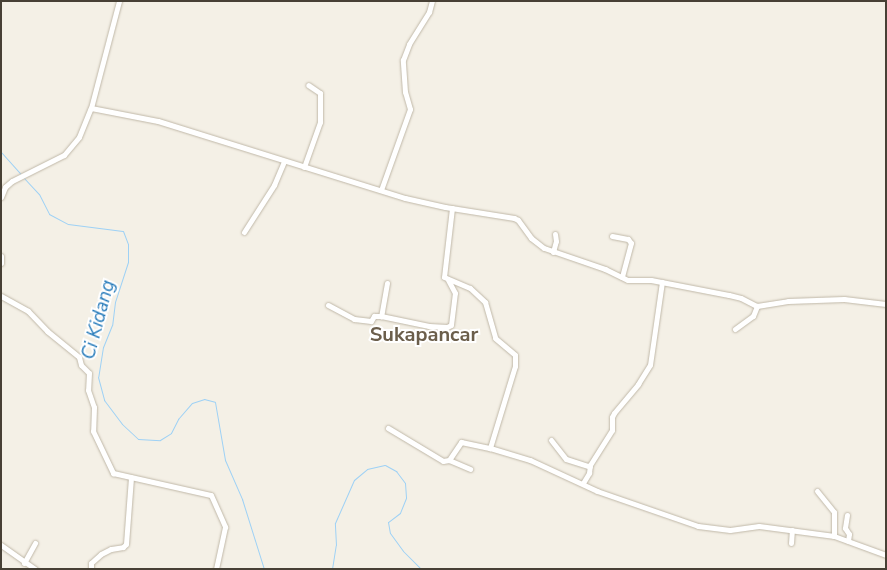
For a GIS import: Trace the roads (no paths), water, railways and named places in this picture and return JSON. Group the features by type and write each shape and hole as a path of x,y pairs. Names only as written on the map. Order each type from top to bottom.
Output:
{"street":[{"path":"1,197 3,186 64,155 73,147 91,108 119,1"},
{"path":"381,190 410,109 405,92 403,60 409,44 429,12 432,1"},
{"path":"304,167 320,122 320,93 308,85"},
{"path":"91,108 158,121 381,190 452,208 514,218 537,244 553,252 622,276 628,280 662,282 739,297 757,306 788,301 844,299 885,304"},
{"path":"244,232 274,185 284,161"},
{"path":"328,305 354,319 371,322 374,316 381,316 429,326 449,327 455,290 444,277 443,272 448,250 452,208"},
{"path":"553,252 556,241 555,234"},
{"path":"612,236 628,239 631,243 622,276"},
{"path":"1,256 1,263"},
{"path":"448,280 470,288 485,302 497,340 515,355 515,366 490,448"},
{"path":"381,316 387,282"},
{"path":"583,484 590,467 612,430 612,417 614,413 638,384 650,365 662,282"},
{"path":"1,296 28,310 47,330 79,357 81,365 89,373 88,390 94,407 92,431 112,471 211,495 225,527 216,569"},
{"path":"734,329 753,316 757,306"},
{"path":"388,428 440,460 446,462 449,460 470,469"},
{"path":"550,440 566,459 590,467"},
{"path":"449,460 460,442 490,448 530,460 597,491 698,526 730,530 759,526 834,536 886,555"},
{"path":"91,569 91,563 101,554 111,549 123,547 126,544 131,477"},
{"path":"817,491 834,512 834,536"},
{"path":"847,515 845,528 850,534 848,541"},
{"path":"791,543 792,530"},
{"path":"24,564 35,543"},
{"path":"1,546 24,564 34,569"}],"waterway":[{"name":"Ci Kidang","path":"1,152 21,174"},
{"name":"Ci Kidang","path":"23,177 39,194 49,214 68,224 123,231 128,244 128,262 115,302 112,325 103,347 98,377 104,400 122,424 138,439 160,440 171,433 178,419 192,403 204,399 215,402 225,460 242,499 264,569"},
{"name":"Ci Kidang","path":"332,569 336,545 335,523 354,480 367,469 385,465 396,471 405,483 406,498 400,513 388,522 390,533 403,551 421,569"}],"district":[{"name":"Sukapancar","path":"424,334"}]}
